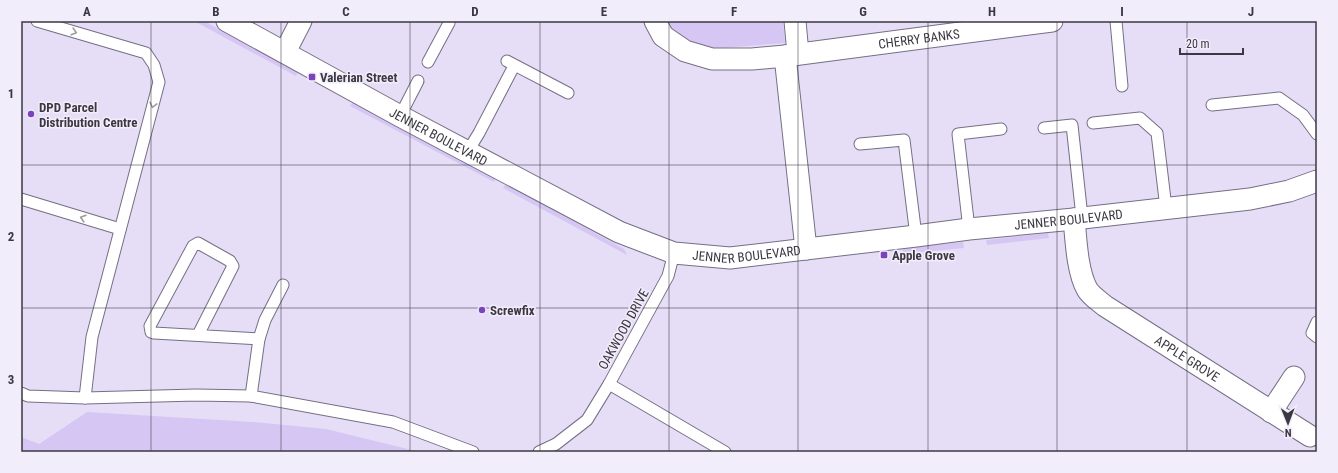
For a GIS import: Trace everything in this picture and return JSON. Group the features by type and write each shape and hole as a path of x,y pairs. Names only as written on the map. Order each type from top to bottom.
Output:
{"street":[{"name":"JENNER BOULEVARD","path":"227,21 400,116 619,232 674,253 730,258 969,229 1250,199 1289,191 1317,182"},
{"path":"285,52 301,21"},
{"name":"CHERRY BANKS","path":"655,21 663,36 685,51 712,59 752,59 792,55 1052,21"},
{"path":"795,21 792,55 806,249"},
{"name":"APPLE GROVE","path":"1078,218 1076,239 1082,277 1087,290 1105,306 1310,436"},
{"path":"1271,412 1294,377"}],"lane":[{"path":"37,21 146,53 154,66 158,82 92,337 85,398"},
{"path":"1116,21 1122,86"},
{"path":"428,62 449,23"},
{"path":"468,151 479,133 510,63 568,93"},
{"path":"400,116 418,81"},
{"path":"1212,105 1279,98 1303,115 1317,134"},
{"path":"1093,123 1140,118 1157,134 1166,208"},
{"path":"1044,128 1072,125 1078,218"},
{"path":"969,229 958,134 1000,129"},
{"path":"860,144 904,140 916,236"},
{"path":"21,199 120,229"},
{"path":"198,335 233,266 230,261 198,243 193,246 150,326 151,332 259,339"},
{"name":"OAKWOOD DRIVE","path":"674,253 668,276 609,384 724,452"},
{"path":"251,396 259,339 265,320 283,284"},
{"path":"1317,322 1312,333 1317,337"},
{"path":"539,452 556,444 587,420 609,384"},
{"path":"21,393 28,396 85,398 251,396 394,422 473,452"}],"shaded area":[{"path":"194,21 204,21 298,72 296,76"},
{"path":"667,21 783,21 785,43 708,49 678,37"},
{"path":"353,102 496,178 494,182 350,106"},
{"path":"506,184 624,249 627,255 503,188"},
{"path":"1048,233 1049,238 987,245 986,240"},
{"path":"963,242 964,248 903,254 902,248"},
{"path":"87,412 253,422 326,429 420,452 21,452 21,437 39,444"}],"place":[{"name":"Valerian Street","path":"312,77"},
{"name":"DPD Parcel Distribution Centre","path":"31,114"},
{"name":"Apple Grove","path":"884,255"},
{"name":"Screwfix","path":"482,310"}]}
